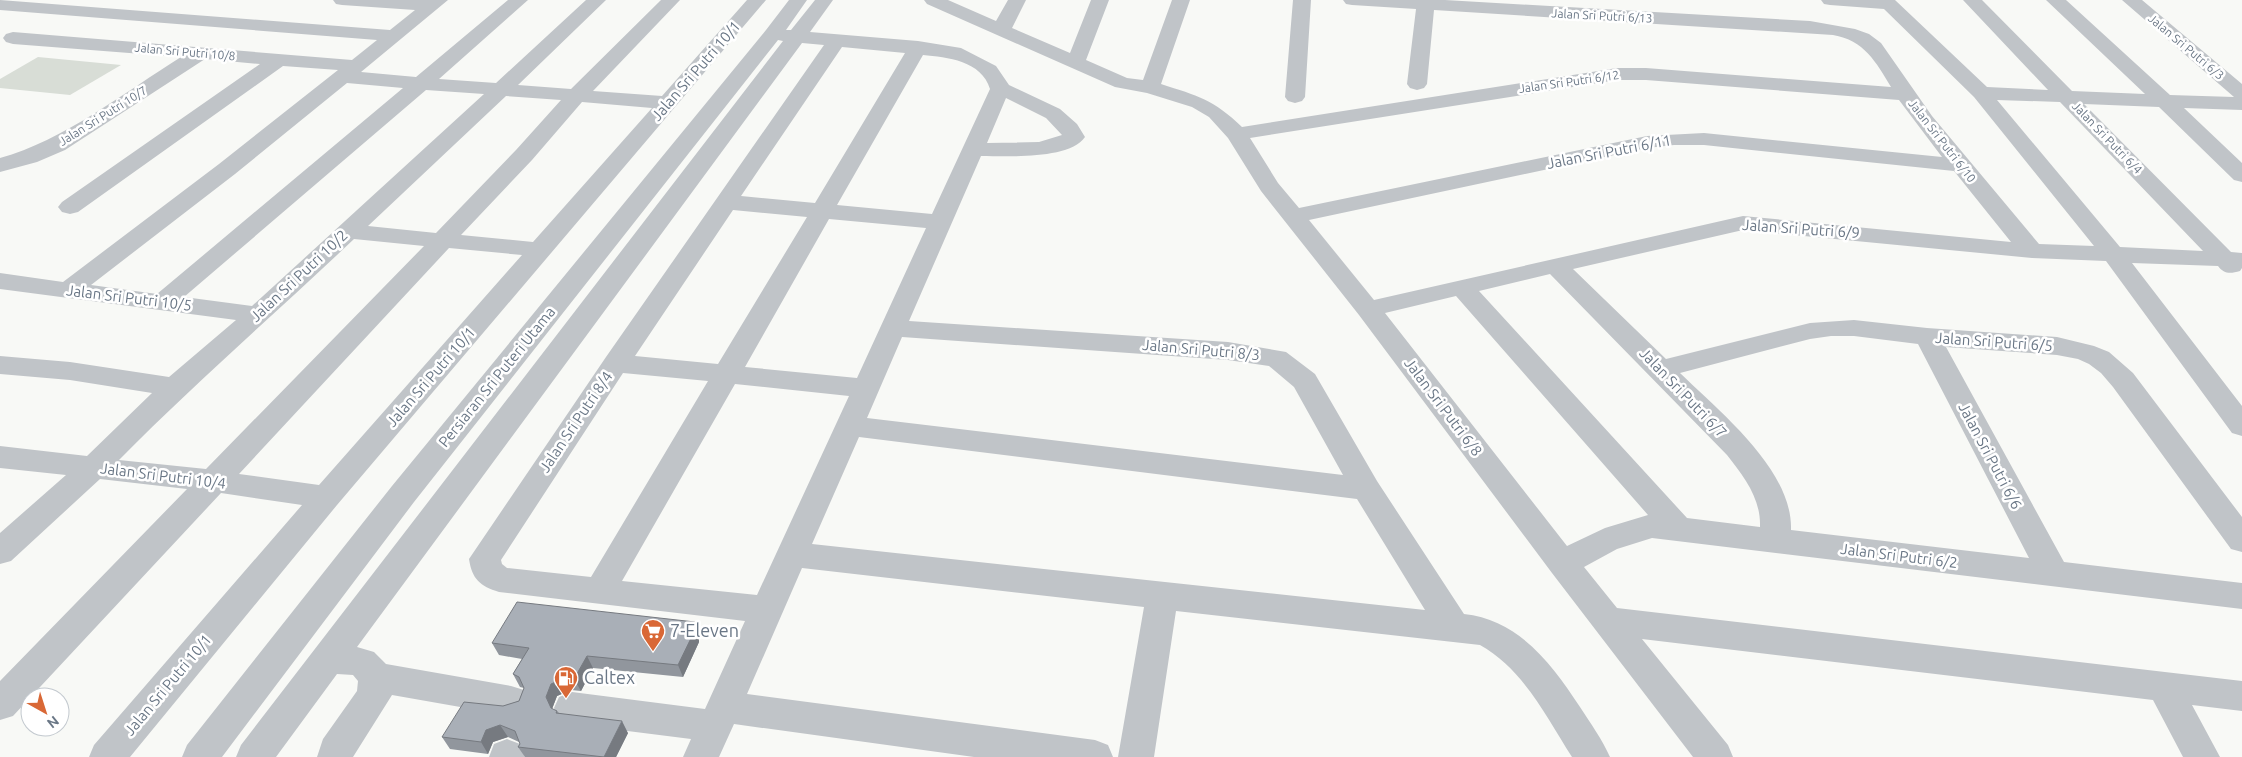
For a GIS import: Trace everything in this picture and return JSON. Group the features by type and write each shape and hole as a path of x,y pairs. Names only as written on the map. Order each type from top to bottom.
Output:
{"street":[{"path":"6,41 80,0"},
{"path":"342,0 435,3"},
{"path":"162,302 519,0"},
{"name":"Jalan Sri Putri 10/2","path":"0,552 93,468 175,387 258,315 597,0"},
{"path":"0,705 524,155 576,96 671,0"},
{"name":"Jalan Sri Putri 10/1","path":"107,757 326,497 757,0"},
{"name":"Persiaran Sri Puteri Utama","path":"254,757 785,35 798,0"},
{"name":"Persiaran Sri Puteri Utama","path":"200,757 409,487 785,35 824,0"},
{"path":"1001,30 1017,0"},
{"path":"1076,62 1100,0"},
{"path":"1150,87 1181,0"},
{"path":"1295,97 1302,0"},
{"name":"Jalan Sri Putri 6/13","path":"1352,0 1425,6 1810,27 1852,34"},
{"path":"1830,0 1886,2 1981,93 2112,254 2242,426"},
{"name":"Jalan Sri Putri 6/4","path":"1972,0 2066,96 2233,260 2242,278"},
{"path":"2055,0 2242,175"},
{"name":"Jalan Sri Putri 6/3","path":"2131,0 2242,94"},
{"name":"Jalan Sri Putri 6/8","path":"938,1 1122,83 1150,87 1210,108 1237,134 1269,186 1368,309 1563,564 1716,757"},
{"path":"67,290 351,72 435,3"},
{"path":"0,5 395,36"},
{"path":"1417,84 1425,6"},
{"name":"Jalan Sri Putri 6/10","path":"1852,34 1868,41 1878,52 1905,94 1958,165 2032,251"},
{"path":"713,730 1000,89 999,81 991,72 974,61 954,52 785,35"},
{"name":"Jalan Sri Putri 10/8","path":"6,41 278,60 421,84 668,102"},
{"name":"Jalan Sri Putri 8/4","path":"767,610 514,582 499,579 487,571 485,559 836,41"},
{"path":"599,592 918,47"},
{"name":"Jalan Sri Putri 10/7","path":"0,165 57,145 200,54"},
{"path":"70,207 278,60"},
{"name":"Jalan Sri Putri 6/12","path":"1237,134 1617,74 1646,74 1905,94"},
{"path":"972,149 1046,148 1067,142 1074,137 1068,126 1049,112 1027,100 1000,89"},
{"path":"1981,93 2242,104"},
{"name":"Jalan Sri Putri 6/11","path":"1293,216 1647,142 1674,139 1704,139 1958,165"},
{"path":"726,202 940,222"},
{"name":"Jalan Sri Putri 6/9","path":"1368,309 1555,264 1743,223 2032,251 2233,260"},
{"path":"348,231 540,250"},
{"name":"Jalan Sri Putri 6/7","path":"1555,264 1661,369 1724,434 1758,473 1771,498 1777,520 1774,541"},
{"name":"Jalan Sri Putri 10/5","path":"0,281 258,315"},
{"path":"1462,287 1678,529"},
{"name":"Jalan Sri Putri 8/3","path":"893,328 1228,351 1276,358 1291,368 1305,382 1366,489 1454,626"},
{"name":"Jalan Sri Putri 6/5","path":"1661,369 1810,331 1831,328 1854,328 1927,337 2058,346 2085,352 2111,366 2123,380 2242,540"},
{"name":"Jalan Sri Putri 6/6","path":"1927,337 2054,574"},
{"path":"616,363 866,388"},
{"path":"0,364 70,371 175,387"},
{"path":"849,426 1366,489"},
{"name":"Jalan Sri Putri 10/4","path":"0,457 213,481 326,497"},
{"name":"Jalan Sri Putri 6/2","path":"1563,564 1597,543 1623,532 1652,526 2242,596"},
{"path":"792,554 1162,596 1454,626 1492,636 1513,650 1548,690 1592,757"},
{"path":"1136,757 1162,596"},
{"path":"1608,621 2242,696"},
{"path":"328,658 362,662 376,677 511,701"},
{"path":"335,757 336,751 374,695 376,677"},
{"path":"2163,686 2202,757"},
{"path":"572,708 713,730 1095,757"}],"shaded area":[{"path":"38,57 121,65 70,95 0,88 0,79"}],"building":[{"path":"517,602 695,622 695,630 678,665 587,656 574,679 565,678 551,684 546,697 551,708 557,711 556,713 622,721 604,757 518,747 520,744 515,731 500,725 486,730 481,742 442,737 464,702 503,706 519,701 524,688 519,677 513,674 529,648 492,643"}],"place":[{"name":"7-Eleven","path":"653,652"},
{"name":"Caltex","path":"566,699"}]}
